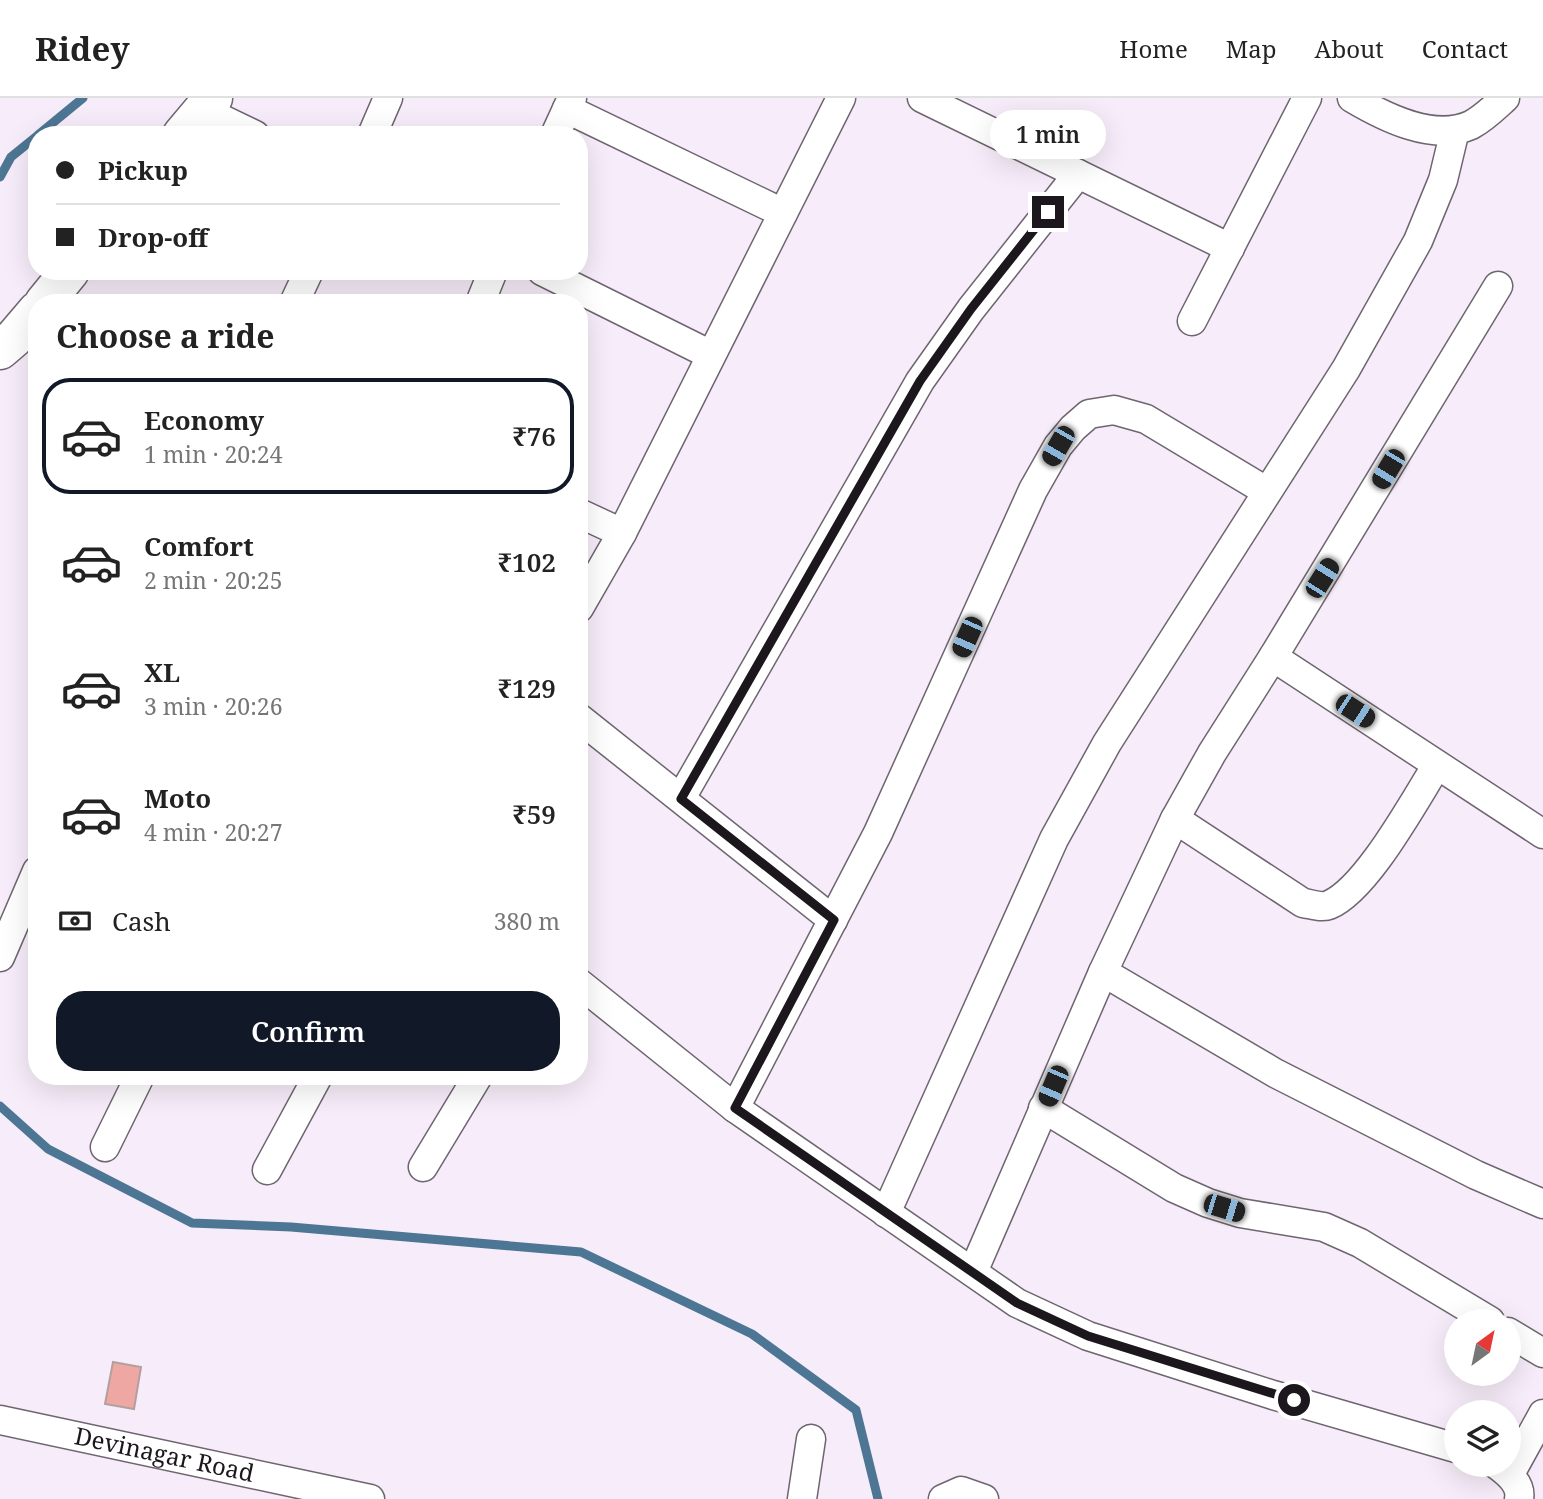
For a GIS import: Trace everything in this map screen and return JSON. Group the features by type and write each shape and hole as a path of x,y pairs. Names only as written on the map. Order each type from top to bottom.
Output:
{"street":[{"path":"376,126 388,98"},
{"path":"588,592 622,533 841,98"},
{"path":"922,98 1230,248"},
{"path":"1192,321 1307,98"},
{"path":"1352,98 1396,120 1429,128 1455,130 1485,116 1505,98"},
{"path":"559,126 570,104 783,213"},
{"path":"199,114 231,126"},
{"path":"886,1213 1054,839 1107,743 1346,369 1418,241 1443,180 1455,130"},
{"path":"681,799 920,381 971,309 1078,174"},
{"path":"51,294 63,280"},
{"path":"560,280 711,355"},
{"path":"973,1272 1102,972 1175,819 1212,752 1273,657 1498,286"},
{"path":"735,1108 878,833 1033,490 1058,446 1073,428 1089,414 1114,410 1146,419 1266,491"},
{"path":"588,517 622,533"},
{"path":"1273,657 1543,834"},
{"path":"588,725 834,920"},
{"path":"1175,819 1303,903 1326,906 1347,895 1375,861 1437,765"},
{"path":"0,957 28,893"},
{"path":"1102,972 1275,1073 1465,1169 1543,1205"},
{"path":"588,990 735,1108 1017,1303 1088,1336 1273,1395 1444,1445"},
{"path":"105,1147 136,1085"},
{"path":"267,1170 313,1085"},
{"path":"423,1167 473,1085"},
{"path":"1043,1108 1174,1188 1240,1213 1324,1227 1360,1243 1470,1309"},
{"path":"1521,1340 1543,1353"},
{"path":"1509,1479 1543,1414"},
{"name":"Devinagar Road","path":"0,1420 370,1499"},
{"path":"802,1499 811,1439"}],"building":[{"path":"113,1362 141,1367 134,1409 105,1404"}],"waterway":[{"path":"49,126 83,98"},
{"path":"0,177 11,157 28,143"},
{"path":"0,1106 48,1149 192,1223 291,1227 581,1252 752,1334 856,1410 878,1499"}],"route":[{"path":"1048,212 971,309 920,381 681,799 834,920 735,1108 1017,1303 1088,1336 1294,1400"}]}
